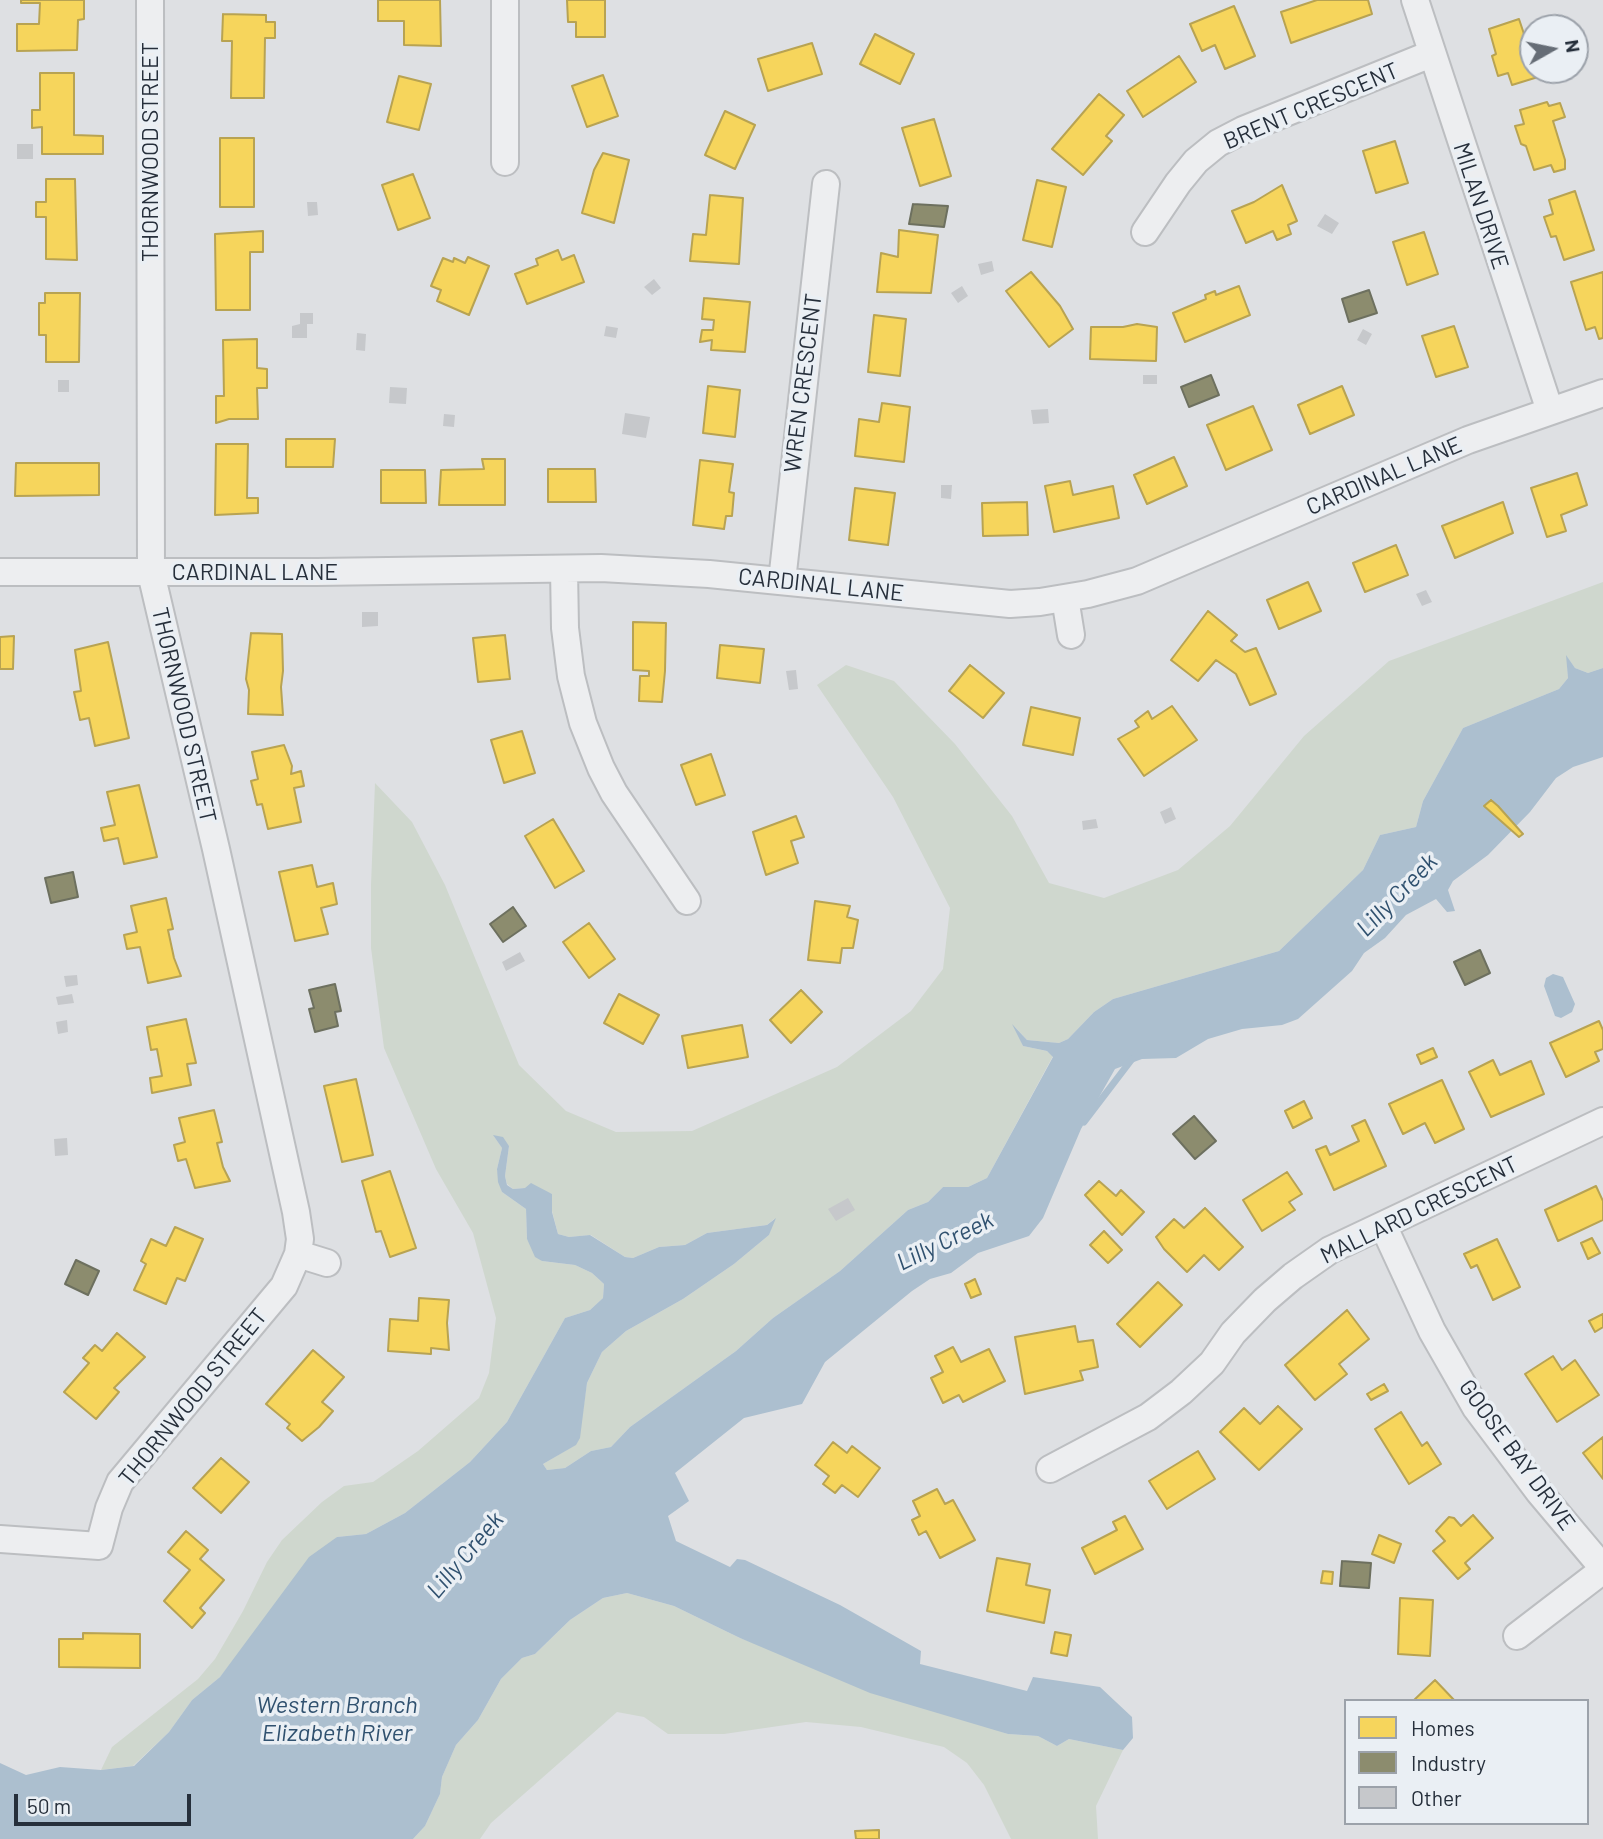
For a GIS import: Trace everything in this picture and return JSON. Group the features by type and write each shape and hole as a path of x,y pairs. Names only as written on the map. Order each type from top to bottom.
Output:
{"street":[{"name":"THORNWOOD STREET","path":"0,1539 99,1546 108,1508 120,1482 284,1286 298,1254 300,1239 216,849 151,573 150,0"},
{"path":"505,0 505,162"},
{"name":"MILAN DRIVE","path":"1415,0 1550,411"},
{"name":"BRENT CRESCENT","path":"1145,232 1196,161 1218,143 1243,130 1431,54"},
{"name":"WREN CRESCENT","path":"782,581 826,184"},
{"name":"CARDINAL LANE","path":"0,572 564,569 709,574 1010,604 1065,598 1137,581 1468,440 1603,393"},
{"path":"564,569 565,628 571,676 583,723 614,793 687,901"},
{"path":"1065,598 1071,635"},
{"name":"MALLARD CRESCENT","path":"1050,1469 1148,1417 1181,1392 1212,1363 1233,1333 1265,1300 1330,1250 1603,1121"},
{"name":"GOOSE BAY DRIVE","path":"1383,1225 1432,1331 1476,1408 1539,1492 1603,1569"},
{"path":"298,1254 327,1263"},
{"path":"1517,1636 1603,1569"}],"shaded area":[{"path":"1603,582 1603,668 1588,673 1575,668 1567,657 1568,678 1559,689 1463,728 1423,801 1416,827 1380,835 1363,870 1279,951 1113,999 1094,1012 1068,1039 1059,1043 1027,1040 1015,1027 1023,1046 1047,1051 1053,1056 987,1178 968,1187 943,1187 928,1202 908,1210 840,1271 773,1318 736,1351 630,1427 611,1447 591,1451 565,1468 547,1470 543,1464 575,1445 579,1438 587,1383 602,1352 626,1331 683,1299 734,1264 769,1235 774,1219 767,1225 707,1233 685,1245 659,1247 633,1258 625,1257 591,1235 569,1237 558,1234 552,1211 552,1194 525,1188 513,1189 507,1184 505,1176 509,1146 494,1136 502,1148 497,1169 502,1192 526,1209 527,1239 542,1261 575,1265 592,1273 604,1284 603,1298 590,1310 565,1318 507,1422 470,1462 405,1513 366,1534 337,1537 220,1677 192,1700 169,1732 133,1766 101,1770 112,1747 198,1679 215,1659 267,1562 282,1540 322,1502 344,1486 373,1482 418,1451 479,1398 489,1373 496,1318 473,1233 436,1169 384,1048 371,948 375,783 412,822 445,885 519,1065 566,1111 616,1132 692,1131 837,1067 911,1011 943,969 950,908 893,797 817,685 846,665 894,681 955,744 1012,816 1049,883 1104,898 1178,870 1230,826 1304,736 1389,661"},
{"path":"627,1593 674,1606 740,1638 1008,1734 1038,1736 1057,1746 1069,1739 1123,1750 1096,1806 1098,1839 1011,1839 984,1785 967,1763 944,1747 861,1727 806,1722 724,1734 668,1734 644,1717 617,1712 491,1823 480,1839 413,1839 425,1826 440,1794 442,1777 456,1745 478,1720 501,1679 522,1658 535,1654 570,1620 603,1598"}],"water":[{"name":"Western Branch Elizabeth River","path":"1566,655 1575,668 1588,673 1603,668 1603,757 1573,767 1556,778 1530,812 1488,855 1453,881 1448,890 1455,911 1447,912 1436,899 1406,915 1385,938 1364,953 1352,971 1298,1019 1282,1025 1242,1029 1208,1039 1176,1058 1142,1059 1115,1069 1081,1129 1043,1218 1029,1236 978,1253 951,1273 930,1279 912,1291 825,1362 802,1404 744,1418 675,1473 689,1501 668,1516 676,1541 730,1567 737,1559 745,1560 840,1605 921,1651 920,1664 1027,1691 1033,1677 1100,1687 1132,1717 1133,1738 1123,1750 1069,1739 1057,1746 1038,1736 1008,1734 870,1693 740,1638 674,1606 627,1593 603,1598 570,1620 535,1654 522,1658 501,1679 478,1720 456,1745 442,1777 440,1794 425,1826 413,1839 0,1839 0,1763 26,1775 60,1767 101,1770 134,1766 169,1732 192,1700 220,1677 309,1557 337,1537 366,1534 405,1513 470,1462 507,1422 565,1318 590,1310 603,1298 604,1284 592,1273 575,1265 542,1261 535,1257 527,1239 526,1209 502,1192 498,1182 497,1169 502,1148 493,1135 503,1137 509,1146 505,1176 507,1185 513,1189 525,1188 531,1183 552,1194 552,1212 558,1234 569,1237 590,1235 625,1257 633,1258 659,1247 685,1245 707,1233 767,1225 776,1218 769,1235 734,1264 683,1299 626,1331 602,1352 587,1383 580,1438 576,1445 543,1464 547,1470 565,1468 591,1451 611,1447 630,1427 736,1351 773,1318 840,1271 908,1210 928,1202 943,1187 968,1187 987,1178 1053,1057 1047,1051 1023,1046 1012,1024 1027,1040 1059,1043 1068,1039 1094,1012 1113,999 1279,951 1363,870 1380,835 1416,827 1423,801 1463,728 1559,689 1568,678"},
{"path":"1553,974 1563,977 1575,1004 1572,1012 1561,1018 1555,1016 1544,986 1546,978"}],"building: Homes":[{"path":"21,0 84,0 84,19 78,20 77,50 17,51 17,24 39,24 40,3 21,3"},
{"path":"378,0 440,0 441,46 404,45 404,21 378,21"},
{"path":"567,0 605,0 605,37 576,37 576,22 568,22"},
{"path":"1317,0 1368,0 1372,14 1291,43 1281,12"},
{"path":"1234,6 1255,56 1225,69 1215,45 1202,51 1190,24"},
{"path":"223,14 266,15 266,22 275,22 275,38 265,38 264,98 231,98 232,41 222,41"},
{"path":"1519,19 1519,83 1512,85 1508,73 1498,76 1492,56 1496,54 1489,29"},
{"path":"875,34 914,54 900,84 860,64"},
{"path":"812,43 822,74 768,91 758,59"},
{"path":"1179,56 1196,82 1143,117 1127,91"},
{"path":"40,73 74,73 74,135 103,136 103,154 42,154 42,127 32,128 32,110 40,110"},
{"path":"603,75 618,116 587,127 572,86"},
{"path":"399,76 431,84 419,130 387,122"},
{"path":"1099,94 1124,115 1106,136 1112,141 1083,175 1052,149"},
{"path":"1547,102 1549,106 1560,103 1565,117 1553,121 1565,160 1565,169 1554,172 1551,165 1534,170 1526,146 1521,144 1515,126 1524,124 1520,110"},
{"path":"725,111 755,125 735,169 705,155"},
{"path":"934,119 951,176 920,186 902,128"},
{"path":"220,138 254,138 254,207 220,207"},
{"path":"1395,141 1408,183 1376,193 1363,151"},
{"path":"603,153 629,160 614,223 582,213 594,170"},
{"path":"413,174 430,218 398,230 382,185"},
{"path":"46,179 75,179 77,260 46,259 46,217 36,217 36,202 46,202"},
{"path":"1037,180 1066,187 1052,247 1023,240"},
{"path":"1282,185 1297,221 1288,225 1291,234 1277,240 1273,231 1246,243 1232,211 1254,202"},
{"path":"1575,191 1594,250 1564,260 1556,236 1551,237 1544,217 1553,214 1549,200"},
{"path":"710,195 743,198 739,264 690,261 693,234 706,235"},
{"path":"899,230 938,235 931,293 877,292 881,253 898,257"},
{"path":"263,231 263,252 250,252 250,310 216,310 215,234"},
{"path":"1424,232 1438,274 1407,285 1393,242"},
{"path":"558,250 562,260 574,255 584,282 527,304 515,274 538,265 536,259"},
{"path":"468,257 489,266 469,315 437,301 441,290 431,286 443,258 453,262 454,258 465,263"},
{"path":"1031,272 1060,306 1073,329 1049,347 1006,291"},
{"path":"1603,272 1603,338 1599,339 1595,327 1586,330 1571,282"},
{"path":"1239,286 1250,315 1185,342 1173,313 1206,299 1205,295 1215,291 1216,295"},
{"path":"45,293 80,293 79,362 46,362 46,335 39,335 39,303 45,303"},
{"path":"704,298 750,302 745,352 711,350 712,340 700,342 702,330 713,330 714,320 702,319"},
{"path":"874,315 906,319 900,376 868,372"},
{"path":"1137,324 1157,327 1156,361 1090,359 1091,327"},
{"path":"1454,326 1468,367 1436,377 1422,336"},
{"path":"257,339 257,368 267,369 267,388 257,388 258,419 229,419 216,423 216,396 224,396 223,340"},
{"path":"708,386 740,390 735,437 703,433"},
{"path":"1342,386 1354,415 1310,434 1298,405"},
{"path":"882,403 910,407 904,462 855,456 859,419 879,422"},
{"path":"1253,406 1272,450 1226,470 1207,425"},
{"path":"286,439 335,439 333,467 286,467"},
{"path":"216,444 248,444 247,498 258,498 258,513 215,515"},
{"path":"1174,457 1187,486 1147,504 1134,475"},
{"path":"482,459 505,459 505,505 439,505 441,470 484,469"},
{"path":"700,460 733,464 729,492 734,493 732,516 726,516 724,529 693,525"},
{"path":"16,463 99,463 99,495 15,496"},
{"path":"548,469 595,469 596,502 548,502"},
{"path":"381,470 425,470 426,503 381,503"},
{"path":"1577,473 1587,505 1561,515 1566,531 1547,537 1531,488"},
{"path":"1070,481 1073,495 1113,486 1119,518 1054,532 1045,486"},
{"path":"855,488 895,493 888,545 849,540"},
{"path":"1027,502 1028,535 983,536 982,503"},
{"path":"1503,502 1513,533 1455,558 1442,526"},
{"path":"1396,545 1408,575 1365,592 1353,563"},
{"path":"1308,582 1321,611 1279,629 1267,600"},
{"path":"1208,611 1237,635 1231,641 1245,652 1256,648 1276,694 1250,705 1236,674 1216,660 1198,681 1171,660"},
{"path":"633,622 666,623 662,702 639,701 640,676 649,676 649,671 633,670"},
{"path":"251,633 282,634 283,715 248,714 249,690 246,679"},
{"path":"505,635 510,679 478,682 473,638"},
{"path":"14,636 13,669 0,669 0,637"},
{"path":"108,642 129,738 95,746 89,718 80,720 74,692 81,691 75,650"},
{"path":"720,645 764,649 760,683 717,678"},
{"path":"970,665 1004,693 983,718 949,691"},
{"path":"1172,706 1197,740 1144,776 1118,739 1139,727 1135,721 1148,711 1152,719"},
{"path":"1031,707 1080,718 1073,755 1023,745"},
{"path":"522,731 535,773 504,783 491,740"},
{"path":"284,745 292,766 291,774 301,771 304,786 294,788 301,822 268,829 262,804 257,805 251,781 258,779 252,752"},
{"path":"711,754 725,795 696,805 681,765"},
{"path":"139,785 157,857 124,864 118,838 104,841 101,828 115,825 107,792"},
{"path":"1491,800 1523,834 1519,837 1484,806"},
{"path":"796,816 804,837 791,841 798,863 766,875 753,832"},
{"path":"553,819 584,871 555,888 525,836"},
{"path":"312,865 317,887 333,883 337,904 321,908 328,934 295,941 279,872"},
{"path":"166,898 173,929 168,930 181,976 148,983 140,947 127,949 124,935 137,932 131,906"},
{"path":"815,901 850,906 847,917 858,920 853,948 842,948 840,963 808,960"},
{"path":"589,923 615,959 589,978 563,942"},
{"path":"801,990 822,1012 791,1043 770,1020"},
{"path":"619,994 659,1015 643,1044 604,1023"},
{"path":"186,1019 196,1063 187,1064 191,1085 152,1093 150,1078 162,1076 157,1049 151,1050 147,1027"},
{"path":"1599,1021 1603,1030 1603,1049 1595,1052 1599,1061 1566,1077 1550,1043"},
{"path":"742,1025 748,1057 688,1068 682,1036"},
{"path":"1433,1048 1437,1057 1421,1064 1417,1055"},
{"path":"1493,1060 1500,1075 1531,1061 1544,1094 1491,1117 1469,1072"},
{"path":"356,1079 373,1155 342,1162 324,1086"},
{"path":"1442,1080 1464,1129 1435,1143 1425,1123 1403,1134 1389,1104"},
{"path":"1304,1101 1312,1118 1293,1128 1285,1111"},
{"path":"214,1110 222,1142 217,1143 230,1181 195,1188 186,1159 178,1161 174,1145 185,1142 179,1118"},
{"path":"1365,1120 1386,1166 1334,1190 1316,1150 1326,1146 1330,1155 1359,1141 1352,1126"},
{"path":"390,1171 416,1248 390,1257 381,1231 376,1232 362,1181"},
{"path":"1287,1172 1302,1194 1289,1202 1295,1210 1262,1231 1243,1200"},
{"path":"1099,1181 1116,1196 1121,1190 1144,1212 1122,1235 1085,1195"},
{"path":"1596,1186 1603,1201 1603,1220 1558,1241 1545,1210"},
{"path":"1205,1208 1243,1247 1219,1270 1204,1255 1187,1272 1156,1237 1174,1219 1184,1228"},
{"path":"175,1227 203,1239 185,1281 177,1278 166,1304 134,1290 146,1264 141,1261 151,1239 166,1246"},
{"path":"1104,1231 1122,1250 1108,1263 1090,1245"},
{"path":"1592,1238 1600,1253 1588,1259 1581,1243"},
{"path":"1497,1239 1520,1287 1493,1300 1477,1265 1471,1268 1464,1254"},
{"path":"975,1279 981,1294 971,1298 965,1284"},
{"path":"1158,1282 1182,1305 1140,1347 1117,1324"},
{"path":"419,1298 449,1300 449,1350 431,1348 431,1354 388,1351 390,1319 418,1321"},
{"path":"1347,1310 1369,1339 1339,1364 1347,1374 1315,1400 1285,1365"},
{"path":"1603,1314 1603,1327 1595,1332 1589,1321"},
{"path":"1075,1326 1078,1342 1093,1340 1098,1367 1080,1371 1083,1380 1025,1394 1015,1337"},
{"path":"117,1333 145,1357 114,1388 119,1392 96,1419 64,1392 89,1363 83,1358 95,1345 102,1351"},
{"path":"953,1347 961,1362 989,1349 1005,1381 963,1402 959,1395 943,1403 931,1378 943,1372 935,1356"},
{"path":"313,1350 344,1377 322,1402 333,1411 302,1441 287,1428 290,1424 266,1404"},
{"path":"1553,1356 1562,1370 1575,1360 1599,1395 1557,1422 1525,1374"},
{"path":"1384,1384 1388,1391 1371,1400 1367,1394"},
{"path":"1278,1406 1302,1429 1259,1470 1220,1432 1244,1408 1260,1424"},
{"path":"1401,1412 1422,1446 1427,1442 1441,1464 1409,1484 1375,1429"},
{"path":"1603,1437 1603,1479 1583,1453"},
{"path":"833,1442 847,1453 852,1446 880,1468 858,1497 842,1485 835,1493 823,1484 829,1476 815,1465"},
{"path":"1198,1451 1215,1479 1167,1509 1149,1481"},
{"path":"221,1458 249,1482 221,1513 193,1488"},
{"path":"937,1489 945,1504 953,1500 975,1540 940,1558 926,1531 919,1535 912,1520 920,1516 913,1501"},
{"path":"1473,1515 1493,1538 1465,1563 1470,1569 1458,1579 1433,1551 1445,1541 1436,1531 1449,1517 1454,1518 1461,1526"},
{"path":"1125,1516 1143,1549 1095,1574 1082,1548 1117,1530 1113,1522"},
{"path":"186,1531 208,1550 200,1559 224,1580 200,1608 205,1613 192,1628 164,1601 190,1570 168,1552"},
{"path":"1379,1535 1401,1544 1394,1563 1372,1554"},
{"path":"997,1558 1030,1564 1026,1585 1050,1590 1044,1623 987,1611"},
{"path":"1323,1571 1333,1572 1332,1584 1321,1583"},
{"path":"1400,1598 1433,1600 1430,1656 1398,1654"},
{"path":"1055,1632 1071,1635 1067,1656 1051,1653"},
{"path":"83,1633 140,1634 140,1668 59,1667 59,1639 83,1639"},
{"path":"1435,1680 1453,1699 1415,1699"},
{"path":"879,1830 879,1839 856,1839 855,1831"}],"building: Industry":[{"path":"913,204 948,206 944,227 909,224"},
{"path":"1369,290 1377,313 1349,322 1342,299"},
{"path":"1211,375 1219,395 1189,407 1181,387"},
{"path":"73,872 78,897 51,903 45,878"},
{"path":"513,907 526,926 503,942 490,924"},
{"path":"1480,950 1490,973 1465,985 1454,962"},
{"path":"335,984 341,1011 335,1012 338,1026 315,1032 309,1009 314,1008 309,990"},
{"path":"1194,1116 1216,1141 1195,1159 1173,1134"},
{"path":"76,1260 99,1271 88,1295 65,1284"},
{"path":"1342,1561 1371,1563 1369,1588 1340,1586"}],"building: Other":[{"path":"17,144 33,144 33,159 17,159"},
{"path":"307,202 317,202 318,215 308,216"},
{"path":"1325,214 1339,223 1332,234 1317,226"},
{"path":"992,261 994,271 981,275 978,264"},
{"path":"654,279 661,288 652,295 644,287"},
{"path":"962,286 968,296 958,303 951,293"},
{"path":"300,313 313,313 313,324 307,324 307,338 292,338 292,326 300,324"},
{"path":"606,326 618,328 616,338 604,336"},
{"path":"1363,329 1372,334 1366,345 1357,340"},
{"path":"357,333 366,334 365,351 356,350"},
{"path":"1143,375 1157,375 1157,384 1143,384"},
{"path":"58,380 69,380 69,392 58,392"},
{"path":"390,387 407,388 406,404 389,403"},
{"path":"1048,409 1049,423 1033,424 1031,410"},
{"path":"625,413 650,417 646,438 622,434"},
{"path":"444,414 455,415 454,427 443,426"},
{"path":"941,485 952,485 951,499 941,498"},
{"path":"1426,590 1432,602 1422,606 1416,594"},
{"path":"362,612 378,612 378,626 362,627"},
{"path":"796,670 798,689 789,690 786,671"},
{"path":"1171,807 1176,819 1165,824 1160,812"},
{"path":"1096,819 1098,828 1083,830 1082,821"},
{"path":"520,952 525,961 506,971 502,962"},
{"path":"77,975 78,985 66,987 64,976"},
{"path":"72,994 74,1003 58,1005 56,997"},
{"path":"67,1020 68,1032 58,1034 56,1022"},
{"path":"67,1138 68,1155 55,1156 54,1139"},
{"path":"848,1198 855,1210 836,1221 828,1209"}],"waterway":[{"name":"Lilly Creek","path":"1084,1122 1132,1059"}]}
